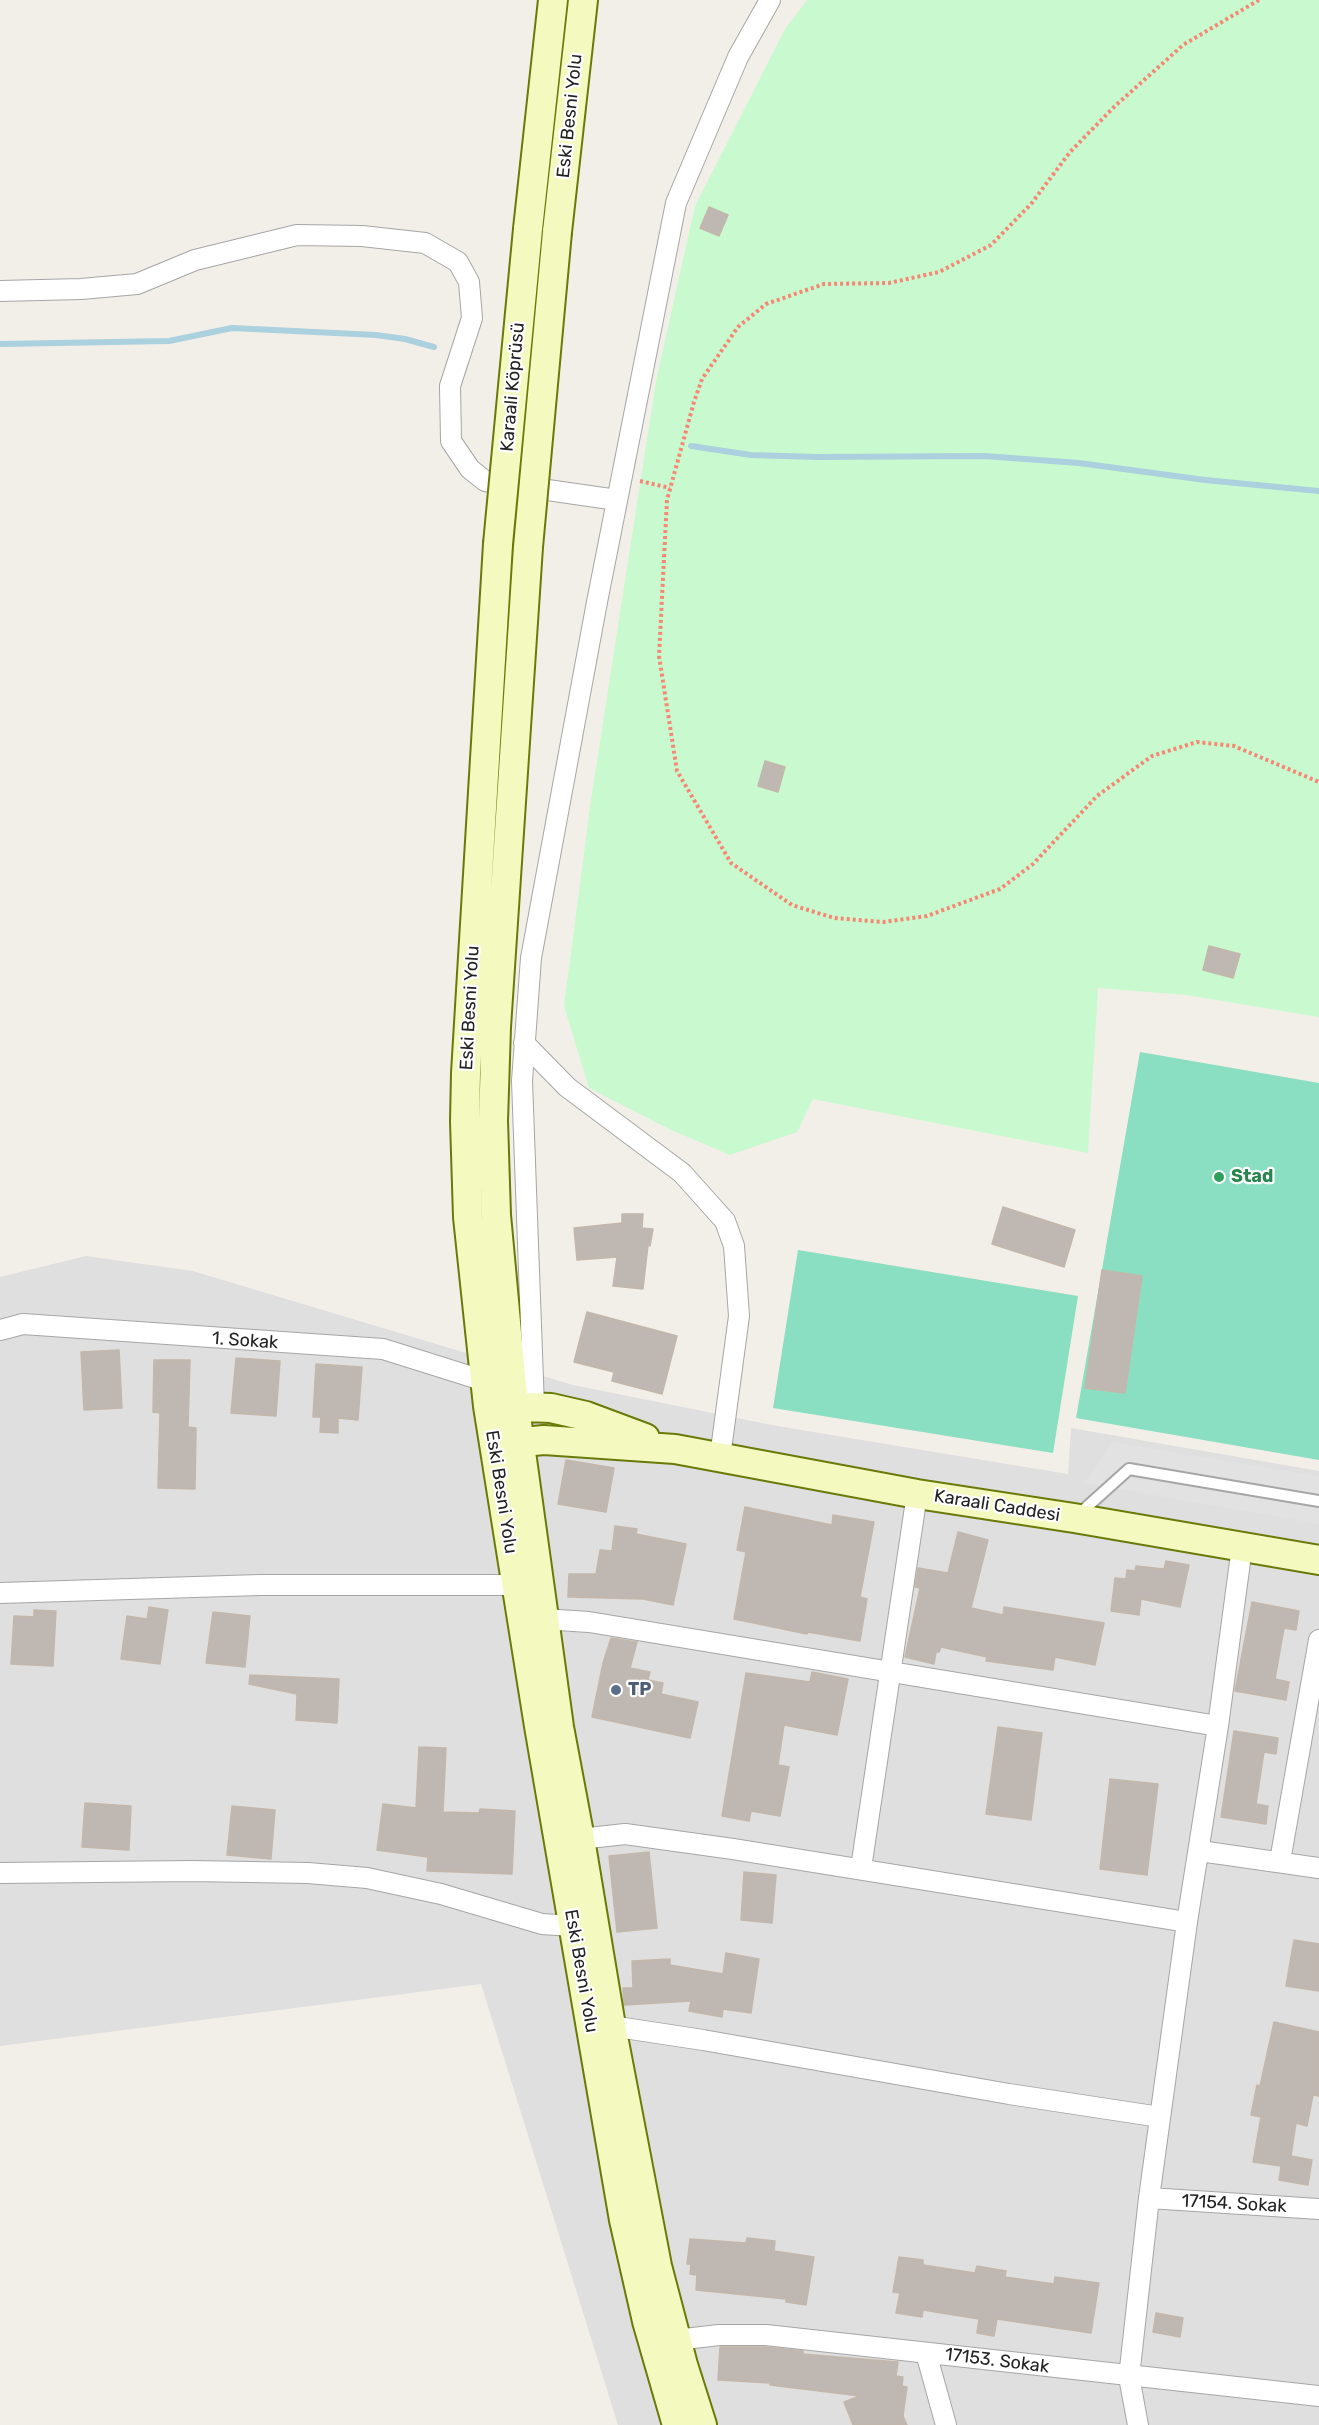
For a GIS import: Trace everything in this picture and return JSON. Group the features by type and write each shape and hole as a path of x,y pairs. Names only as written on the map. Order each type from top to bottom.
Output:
{"main road":[{"name":"Eski Besni Yolu","path":"528,229 553,0"},
{"name":"Eski Besni Yolu","path":"557,232 583,0"},
{"name":"Karaali Köprüsü","path":"498,544 528,229"},
{"name":"Karaali Köprüsü","path":"528,547 557,232"},
{"name":"Eski Besni Yolu","path":"498,544 468,1025 465,1121 468,1217 506,1400"},
{"name":"Eski Besni Yolu","path":"528,547 496,1027 492,1121 516,1585 634,2271 653,2347 677,2425"},
{"path":"506,1400 586,1416 675,1449"},
{"path":"507,1443 544,1440 675,1449"},
{"name":"Eski Besni Yolu","path":"507,1443 543,1619 559,1727 611,2026 652,2241 676,2340 702,2425"},
{"name":"Karaali Caddesi","path":"675,1449 917,1494 1319,1560"}],"street":[{"path":"506,1400 524,1043 531,958 617,500 676,203 738,57 770,0"},
{"path":"0,291 81,289 137,284 195,261 297,235 362,236 425,243 458,262 469,282 472,318 450,387 451,441 470,469 485,481 617,500"},
{"path":"524,1043 567,1087 682,1173 725,1221 734,1246 739,1316 720,1457"},
{"name":"1. Sokak","path":"0,1330 23,1324 383,1349 506,1400"},
{"path":"861,1868 917,1494"},
{"path":"1138,2425 1129,2377 1149,2198 1242,1547"},
{"path":"0,1593 260,1585 516,1585"},
{"path":"543,1619 590,1622 1218,1726"},
{"path":"1280,1862 1319,1640"},
{"path":"580,1839 625,1834 861,1868 1187,1922"},
{"path":"1200,1851 1319,1868"},
{"path":"0,1873 192,1871 308,1873 367,1878 441,1894 542,1924 573,1926"},
{"path":"611,2026 1009,2094 1160,2117"},
{"name":"17154. Sokak","path":"1149,2198 1319,2209"},
{"name":"17153. Sokak","path":"676,2340 719,2335 766,2335 1129,2377 1319,2396"},
{"path":"926,2353 946,2425"}],"lane":[{"path":"1074,1518 1129,1468 1319,1501"}],"path":[{"path":"1259,0 1183,45 1115,106 1070,152 1031,204 991,244 939,273 889,283 824,284 766,304 738,327 702,379 667,500 659,656 677,771 731,863 792,905 834,918 883,922 927,916 1000,889 1033,864 1097,796 1152,756 1197,742 1234,746 1319,782"},
{"path":"622,477 670,488"}],"shaded area":[{"path":"86,1256 193,1271 573,1385 777,1426 1068,1474 1071,1428 1319,1471 1319,2425 618,2425 481,1984 0,2046 0,1277"},
{"path":"1113,1442 1319,1476 1319,1524 1085,1483"}],"green space":[{"path":"807,0 1319,0 1319,1017 1187,995 1098,988 1088,1153 813,1099 797,1132 730,1155 671,1130 589,1088 564,1006 591,800 656,381 695,206 785,29"},
{"name":"Stad","path":"1140,1052 1319,1083 1319,1460 1076,1418"},
{"path":"798,1250 1078,1296 1053,1453 773,1408"}],"building":[{"path":"709,207 728,215 719,236 700,228"},
{"path":"765,761 785,767 778,792 758,786"},
{"path":"1209,946 1240,954 1233,978 1203,970"},
{"path":"1003,1207 1075,1230 1064,1267 992,1244"},
{"path":"622,1214 643,1214 642,1228 653,1229 650,1246 648,1245 643,1289 613,1286 617,1257 577,1260 574,1228 622,1223"},
{"path":"1102,1270 1142,1276 1125,1393 1085,1388"},
{"path":"587,1312 677,1336 662,1394 612,1381 614,1372 574,1362"},
{"path":"119,1350 122,1408 84,1410 81,1352"},
{"path":"236,1358 280,1361 276,1416 231,1413"},
{"path":"154,1360 190,1360 188,1427 196,1428 195,1489 158,1488 160,1413 153,1412"},
{"path":"316,1364 362,1367 358,1420 338,1418 338,1433 320,1432 321,1417 313,1417"},
{"path":"566,1460 614,1468 606,1512 558,1504"},
{"path":"745,1507 832,1525 833,1515 874,1522 860,1597 867,1599 860,1641 808,1632 807,1634 734,1619 746,1552 737,1550"},
{"path":"615,1526 637,1529 636,1534 686,1544 673,1605 643,1599 568,1597 569,1574 596,1574 600,1550 612,1551"},
{"path":"958,1532 988,1540 971,1608 1003,1615 1004,1607 1104,1623 1095,1665 1055,1657 1053,1670 986,1661 987,1657 941,1647 939,1652 936,1652 934,1664 905,1657 920,1588 915,1587 918,1568 948,1573"},
{"path":"1166,1561 1189,1565 1180,1607 1141,1599 1139,1615 1111,1611 1115,1578 1126,1579 1127,1570 1135,1571 1136,1566 1164,1569"},
{"path":"1252,1602 1299,1611 1296,1630 1284,1628 1275,1679 1289,1682 1286,1700 1235,1691"},
{"path":"149,1607 168,1610 160,1664 121,1659 127,1616 147,1619"},
{"path":"34,1610 56,1611 53,1666 11,1664 14,1616 34,1617"},
{"path":"213,1612 250,1616 245,1667 206,1663"},
{"path":"611,1638 637,1642 630,1668 650,1672 648,1680 663,1683 661,1694 698,1702 690,1738 592,1717 603,1663"},
{"path":"812,1672 848,1679 837,1735 784,1725 778,1765 789,1767 780,1816 751,1811 749,1821 722,1816 746,1673 810,1682"},
{"path":"250,1675 339,1679 337,1723 296,1720 297,1694 249,1684"},
{"path":"998,1727 1042,1733 1031,1820 986,1814"},
{"path":"1234,1731 1278,1738 1276,1754 1264,1752 1256,1804 1268,1806 1266,1824 1221,1817"},
{"path":"419,1747 446,1748 443,1812 479,1813 480,1809 515,1811 512,1874 427,1871 428,1857 377,1850 383,1804 416,1808"},
{"path":"1110,1779 1158,1784 1147,1875 1100,1869"},
{"path":"85,1803 131,1806 129,1850 82,1847"},
{"path":"232,1806 275,1810 271,1859 227,1855"},
{"path":"649,1852 657,1928 617,1932 609,1856"},
{"path":"744,1872 776,1875 772,1923 741,1920"},
{"path":"1294,1940 1319,1944 1319,1991 1286,1986"},
{"path":"726,1953 759,1959 751,2013 723,2009 722,2017 689,2011 691,2001 624,2005 623,1988 633,1988 632,1961 670,1959 670,1965 723,1974"},
{"path":"1274,2022 1319,2032 1319,2096 1313,2095 1307,2126 1296,2123 1291,2156 1312,2160 1308,2185 1279,2180 1281,2166 1253,2162 1261,2117 1251,2115"},
{"path":"747,2238 775,2241 774,2251 814,2257 806,2305 786,2302 786,2299 696,2290 697,2275 690,2274 691,2264 687,2264 690,2239 746,2243"},
{"path":"899,2257 923,2260 923,2265 975,2273 977,2266 1006,2271 1005,2277 1054,2284 1055,2277 1099,2283 1091,2333 997,2319 994,2336 977,2333 979,2319 923,2310 922,2317 896,2313 900,2293 893,2292"},
{"path":"1156,2313 1183,2318 1180,2337 1153,2332"},
{"path":"720,2347 765,2347 803,2351 803,2354 898,2362 896,2376 903,2377 902,2386 907,2387 903,2416 907,2425 853,2425 844,2402 860,2396 770,2385 770,2383 718,2380"}],"waterway":[{"path":"0,344 169,341 232,328 376,335 405,339 434,347"},
{"path":"691,446 751,455 984,456 1079,463 1205,480 1319,491"}],"place":[{"name":"Stad","path":"1219,1177"},
{"name":"TP","path":"616,1690"}]}
